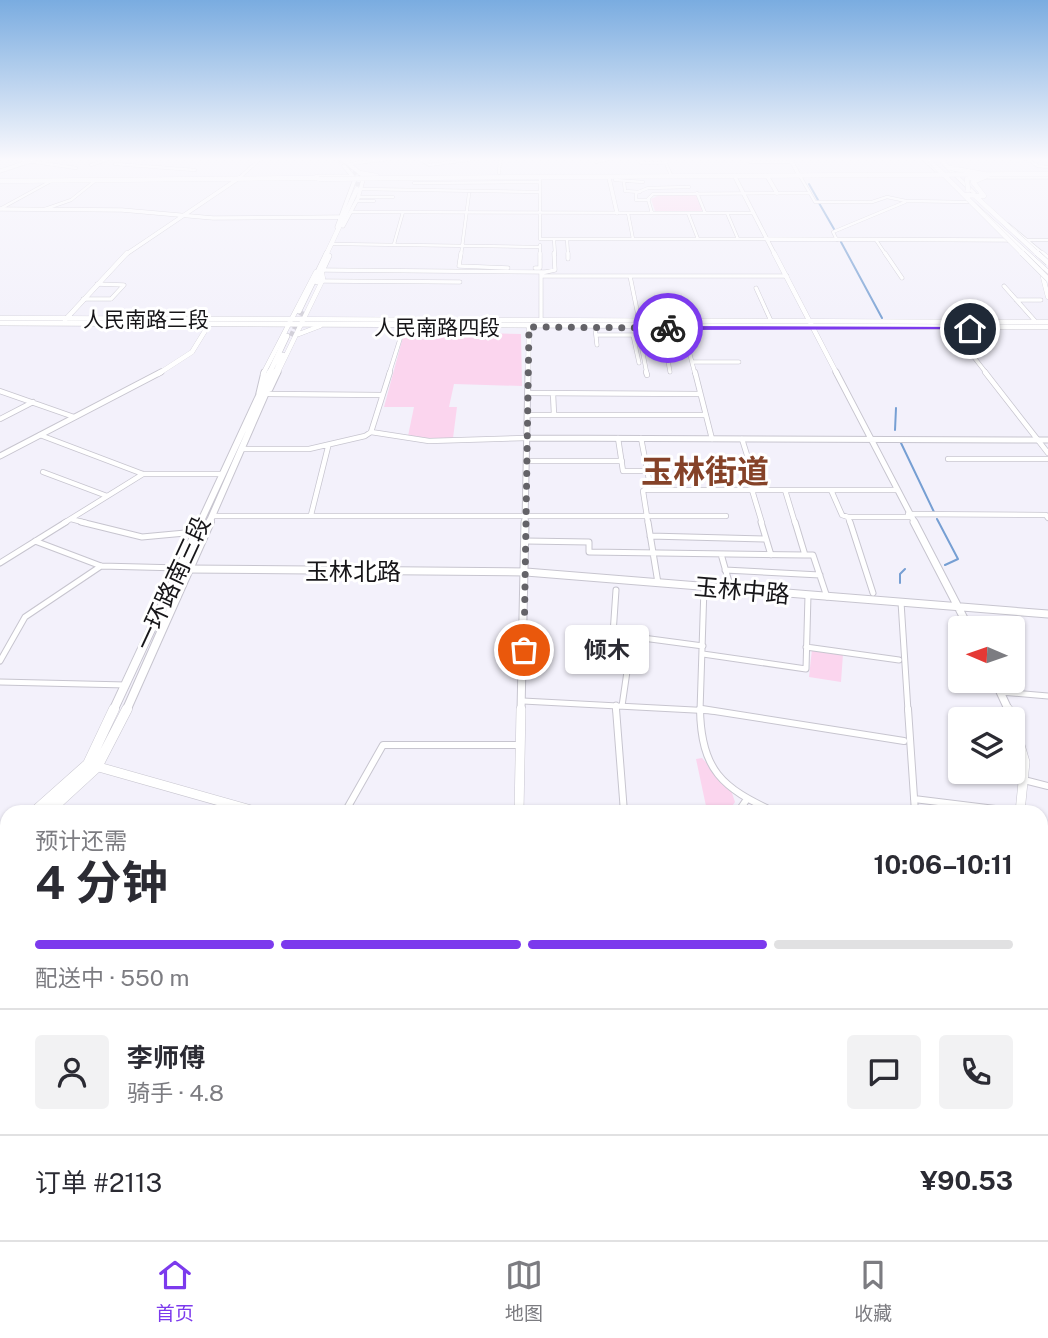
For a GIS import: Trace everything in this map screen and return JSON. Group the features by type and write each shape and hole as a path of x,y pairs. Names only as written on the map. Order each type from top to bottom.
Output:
{"highway":[{"path":"991,217 1048,279"},
{"path":"993,217 1032,256"},
{"path":"993,217 1044,265"},
{"path":"994,217 1044,265"}],"main road":[{"path":"320,272 344,217"},
{"path":"304,323 296,317 334,244 340,226"},
{"name":"人民南路三段","path":"0,322 296,317"},
{"name":"人民南路四段","path":"304,323 1048,325"},
{"name":"一环路南三段","path":"200,530 212,516 290,335"},
{"name":"一环路南三段","path":"55,805 92,765 141,680 222,474 265,394"},
{"name":"一环路南三段","path":"43,805 92,765 126,685 184,569"}],"street":[{"path":"63,322 132,247 184,217"},
{"path":"329,217 339,217 340,226"},
{"path":"340,226 348,217"},
{"path":"394,244 402,217"},
{"path":"466,217 458,266 461,268 540,268 540,217"},
{"path":"629,217 633,239"},
{"path":"689,217 698,239"},
{"path":"729,217 738,239"},
{"path":"756,217 963,616"},
{"path":"837,240 833,232 870,217"},
{"path":"983,217 1007,240 1044,265"},
{"path":"999,217 1044,265"},
{"path":"1003,221 1042,253 1048,298"},
{"path":"540,239 1007,240 1032,256"},
{"path":"543,274 555,270 555,239"},
{"path":"567,239 568,259"},
{"path":"670,239 672,247"},
{"path":"876,240 902,278"},
{"path":"1021,240 1048,240"},
{"path":"334,244 540,247"},
{"path":"290,335 296,317 322,281 320,272 788,276"},
{"path":"541,320 543,274"},
{"path":"630,276 639,320"},
{"path":"322,281 460,282"},
{"path":"83,299 111,299 124,285 97,284"},
{"path":"1004,286 1036,322"},
{"path":"757,288 771,321"},
{"path":"1016,300 1041,300"},
{"path":"296,317 319,319"},
{"path":"296,317 304,323 290,335 261,377 265,394 382,395"},
{"name":"人民南路三段","path":"63,322 296,317"},
{"name":"人民南路三段","path":"63,322 272,326 296,317"},
{"name":"人民南路四段","path":"304,323 319,319 771,321 812,325 952,329 1048,325"},
{"name":"人民南路四段","path":"304,323 320,326 595,328 1036,322 1048,325"},
{"path":"0,456 179,362 192,352 208,326"},
{"path":"272,326 290,335 320,326"},
{"path":"519,805 529,327"},
{"path":"595,328 597,345"},
{"path":"683,328 712,439"},
{"path":"952,329 1048,453"},
{"path":"596,335 634,335 639,363"},
{"path":"371,432 401,336"},
{"path":"647,375 641,344 655,339 666,346 688,346"},
{"path":"666,346 670,372"},
{"path":"692,362 739,362"},
{"path":"2,393 73,417"},
{"path":"528,393 700,394"},
{"path":"553,393 554,415"},
{"path":"0,419 32,403"},
{"path":"528,415 706,415"},
{"path":"242,449 328,447 353,441 371,432 429,441 527,438 1048,440"},
{"path":"40,435 143,474 222,474"},
{"path":"618,438 623,471 648,471"},
{"path":"641,438 650,485 643,491 658,583"},
{"path":"743,439 771,555"},
{"path":"312,515 328,447"},
{"path":"948,459 1048,459"},
{"path":"527,461 622,461"},
{"path":"43,472 107,496"},
{"path":"0,563 143,474"},
{"path":"647,490 896,490"},
{"path":"785,490 805,555"},
{"path":"831,490 842,515 848,517 1047,516"},
{"path":"212,516 726,516"},
{"path":"848,517 873,593"},
{"path":"71,519 128,534 154,537 174,531 200,530"},
{"path":"650,536 766,539"},
{"path":"36,541 101,566 184,569"},
{"path":"526,541 589,542 589,552 813,555 827,597"},
{"path":"721,554 731,589"},
{"path":"0,661 25,617 101,566"},
{"name":"玉林北路","path":"184,569 526,572"},
{"path":"725,570 820,575"},
{"name":"玉林中路","path":"526,572 1048,614"},
{"path":"705,587 701,709 705,756 716,774 747,799 760,805"},
{"path":"616,590 612,634 806,669 808,595"},
{"path":"901,603 914,805"},
{"path":"624,805 619,706 632,637"},
{"path":"806,647 899,660"},
{"path":"0,682 126,685"},
{"path":"1012,693 1048,696"},
{"path":"523,701 701,709 904,741"},
{"path":"349,805 383,745 520,745"},
{"path":"92,765 233,805"},
{"path":"1025,780 1048,786"},
{"path":"1021,805 1024,784"},
{"path":"743,805 747,799"},
{"path":"914,799 963,805"}],"shaded area":[{"path":"417,331 521,334 522,386 454,384 449,407 457,407 453,438 432,440 408,436 414,407 384,407 404,333"},
{"path":"812,649 843,654 841,682 809,677"},
{"path":"702,758 731,790 735,802 733,805 706,805 696,759"}],"waterway":[{"path":"827,217 834,229"},
{"path":"841,242 882,318"},
{"path":"895,430 896,408"},
{"path":"901,443 934,512"},
{"path":"937,519 958,559 945,565"},
{"path":"900,583 900,574 905,569"}],"tunnel":[{"path":"291,336 303,311"}],"way so far":[{"path":"524,650 529,327 668,328"}],"place":[{"name":"倾木","path":"524,650"}],"district":[{"name":"玉林街道","path":"705,471"}],"route":[{"path":"668,328 970,329"}]}
